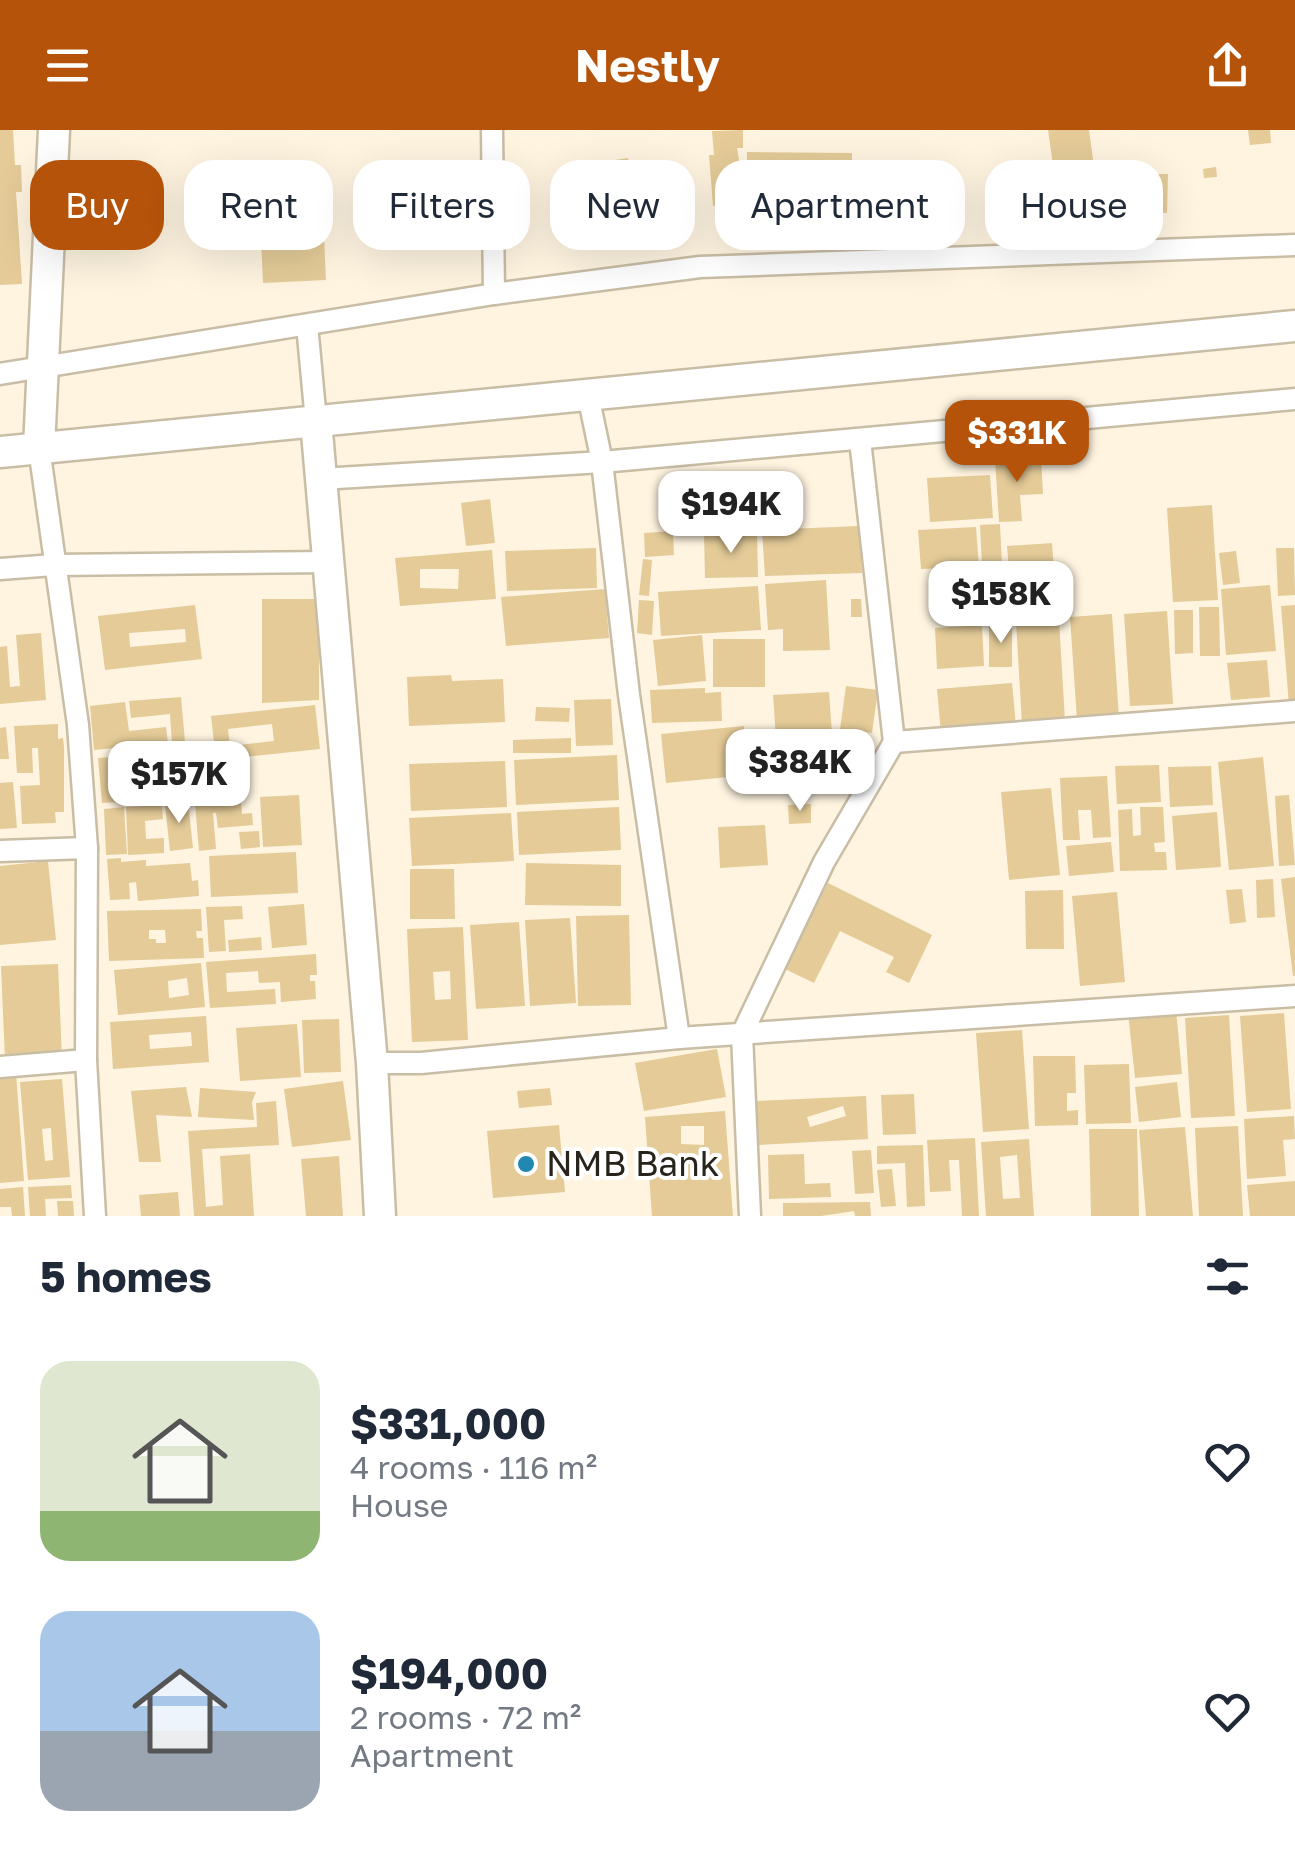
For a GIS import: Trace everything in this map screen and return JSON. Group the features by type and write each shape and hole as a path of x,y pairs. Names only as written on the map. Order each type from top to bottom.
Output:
{"main road":[{"path":"38,448 54,130"},
{"path":"0,452 1295,326"},
{"path":"316,421 372,1064 380,1216"}],"street":[{"path":"492,130 494,294"},
{"path":"0,374 494,294 700,267 1295,245"},
{"path":"306,325 316,421"},
{"path":"588,395 602,462 629,694 678,1038"},
{"path":"321,479 602,462 1295,399"},
{"path":"750,1216 742,1034 824,862 894,742 860,440"},
{"path":"38,448 78,724 87,848 86,1060 95,1216"},
{"path":"0,570 54,565 329,562"},
{"path":"894,742 1295,711"},
{"path":"0,852 87,848"},
{"path":"372,1064 421,1063 678,1038 1295,996"},
{"path":"0,1067 86,1060"}],"building":[{"path":"0,130 13,130 15,165 21,165 22,192 16,192 22,284 0,285"},
{"path":"743,130 743,148 737,148 739,160 715,160 713,206 709,155 714,155 712,131"},
{"path":"1048,130 1089,130 1093,160 1052,160"},
{"path":"1248,130 1270,130 1271,143 1250,145"},
{"path":"747,152 852,153 852,160 747,160"},
{"path":"1216,167 1217,177 1204,178 1203,169"},
{"path":"1163,174 1168,174 1167,213 1163,213"},
{"path":"261,250 325,250 326,280 263,283"},
{"path":"1041,456 1043,494 1020,495 1022,521 999,522 995,459"},
{"path":"990,475 993,518 930,522 927,478"},
{"path":"755,485 757,526 709,528 708,486"},
{"path":"490,499 495,543 466,546 461,503"},
{"path":"1212,505 1218,600 1173,602 1167,508"},
{"path":"1000,524 1002,565 982,566 980,525"},
{"path":"860,526 862,573 765,576 762,530"},
{"path":"976,527 979,567 921,569 918,530"},
{"path":"673,531 674,555 645,557 644,533"},
{"path":"757,533 758,577 705,578 704,534"},
{"path":"1052,543 1057,612 1013,616 1007,546"},
{"path":"596,548 597,588 507,591 505,551"},
{"path":"1276,548 1294,548 1295,595 1278,596"},
{"path":"492,550 496,599 400,606 395,558","holes":["420,569 459,569 458,589 420,588"]},
{"path":"1236,551 1240,583 1223,585 1219,553"},
{"path":"643,559 652,560 649,596 639,595"},
{"path":"1003,574 1006,614 952,619 948,579"},
{"path":"826,580 830,650 783,651 783,629 768,630 765,584"},
{"path":"1270,585 1276,651 1226,655 1221,589"},
{"path":"758,586 761,630 661,636 658,592"},
{"path":"605,589 609,638 506,646 501,597"},
{"path":"262,599 319,599 319,700 262,703"},
{"path":"851,599 861,599 862,617 851,617"},
{"path":"639,600 654,601 652,635 637,633"},
{"path":"195,605 202,659 105,670 98,616","holes":["185,629 186,642 130,647 129,633"]},
{"path":"1295,605 1295,705 1289,705 1281,606"},
{"path":"1199,607 1219,607 1220,656 1200,656"},
{"path":"1174,610 1193,610 1193,653 1175,654"},
{"path":"1167,611 1173,704 1130,706 1124,614"},
{"path":"1112,614 1119,718 1077,720 1070,617"},
{"path":"1059,620 1065,721 1022,723 1016,622"},
{"path":"989,624 1012,624 1012,667 989,667"},
{"path":"982,625 984,666 937,669 935,628"},
{"path":"41,633 46,700 0,704 0,647 7,646 10,687 20,686 16,635"},
{"path":"702,635 706,681 658,686 653,640"},
{"path":"713,639 765,639 765,687 713,687"},
{"path":"1267,660 1270,697 1231,700 1227,663"},
{"path":"451,675 452,681 503,679 505,722 409,726 407,677"},
{"path":"1012,683 1016,726 941,733 937,689"},
{"path":"846,686 878,690 872,733 840,729"},
{"path":"705,688 705,693 721,692 722,721 652,723 650,690"},
{"path":"829,692 832,734 776,738 773,695"},
{"path":"181,697 185,742 172,743 170,714 131,718 129,701"},
{"path":"611,699 613,745 576,746 574,700"},
{"path":"125,702 129,731 166,727 168,743 94,750 90,706"},
{"path":"315,705 320,749 216,760 211,716","holes":["272,724 274,741 230,746 228,729"]},
{"path":"536,707 570,708 569,722 535,721"},
{"path":"58,724 58,739 63,738 64,747 64,812 55,812 56,823 22,824 20,786 40,785 38,748 32,748 33,773 17,773 14,726"},
{"path":"744,726 749,775 666,783 661,734"},
{"path":"6,727 9,759 0,759 0,728"},
{"path":"571,738 571,753 513,753 513,740"},
{"path":"775,746 841,748 840,792 774,790"},
{"path":"185,750 190,795 150,800 148,785 172,783 170,770 130,774 128,756"},
{"path":"617,755 619,800 516,805 514,760"},
{"path":"126,756 129,786 147,784 148,800 102,803 98,758"},
{"path":"1263,757 1274,866 1229,870 1218,762"},
{"path":"505,761 507,807 411,811 409,764"},
{"path":"1159,765 1161,802 1117,804 1115,766"},
{"path":"1211,766 1213,805 1170,807 1168,767"},
{"path":"1107,776 1111,837 1093,838 1091,810 1078,810 1080,840 1063,840 1060,778"},
{"path":"13,782 17,828 0,829 0,783"},
{"path":"1051,788 1060,875 1009,880 1001,792"},
{"path":"299,795 302,845 263,847 260,797"},
{"path":"1289,795 1295,865 1279,866 1275,796"},
{"path":"229,798 229,803 241,802 242,814 252,813 253,825 218,828 213,813 216,849 199,851 195,804"},
{"path":"188,802 193,848 170,851 165,805"},
{"path":"811,804 811,823 789,824 788,805"},
{"path":"162,805 163,819 145,821 146,839 164,838 164,853 128,855 126,807"},
{"path":"124,807 127,854 106,855 104,809"},
{"path":"619,807 621,850 519,855 517,812"},
{"path":"1140,807 1163,807 1165,842 1154,843 1155,852 1166,852 1167,870 1120,871 1118,810 1132,809 1133,836 1141,835"},
{"path":"1217,812 1221,867 1176,870 1172,816"},
{"path":"511,813 514,861 412,866 409,818"},
{"path":"765,825 768,865 720,868 718,827"},
{"path":"259,831 260,847 241,849 239,832"},
{"path":"1111,842 1114,872 1069,876 1066,846"},
{"path":"296,852 298,893 211,897 209,856"},
{"path":"121,858 121,862 146,860 146,866 190,863 192,881 198,880 199,896 138,901 136,882 129,883 130,899 110,900 107,859"},
{"path":"48,861 56,940 0,945 0,866"},
{"path":"526,863 621,865 621,906 525,905"},
{"path":"410,869 454,869 455,919 410,919"},
{"path":"1295,877 1295,976 1293,976 1281,879"},
{"path":"1273,879 1275,917 1257,918 1256,880"},
{"path":"828,883 932,935 909,983 886,972 894,957 840,931 814,983 785,969"},
{"path":"1242,889 1246,922 1230,924 1226,890"},
{"path":"1063,890 1064,949 1026,949 1025,891"},
{"path":"1117,892 1125,982 1080,986 1072,896"},
{"path":"304,904 307,945 272,948 268,907"},
{"path":"242,906 243,919 224,920 226,951 209,952 206,907"},
{"path":"201,909 202,931 196,931 197,938 203,938 204,958 109,961 107,911","holes":["149,930 165,930 166,943 149,939"]},
{"path":"629,915 631,1005 578,1006 576,916"},
{"path":"570,918 576,1003 530,1006 525,920"},
{"path":"519,922 525,1006 476,1009 470,925"},
{"path":"463,927 468,1040 412,1042 407,929","holes":["450,971 451,999 435,1000 433,972"]},
{"path":"261,937 262,950 229,952 228,940"},
{"path":"316,954 317,975 310,975 310,981 315,981 316,999 281,1002 280,982 259,983 258,971 226,973 227,992 275,989 276,1004 210,1008 206,962"},
{"path":"201,963 205,1007 118,1015 114,970","holes":["187,978 189,995 169,998 168,981"]},
{"path":"58,964 62,1058 5,1060 1,966"},
{"path":"1176,1009 1182,1074 1135,1078 1128,1013"},
{"path":"1284,1013 1291,1109 1247,1112 1240,1016"},
{"path":"1229,1015 1235,1116 1191,1118 1185,1018"},
{"path":"206,1016 209,1062 113,1069 110,1022","holes":["191,1032 192,1046 150,1049 149,1035"]},
{"path":"339,1019 341,1072 304,1073 302,1020"},
{"path":"297,1024 301,1077 240,1081 236,1028"},
{"path":"1022,1030 1029,1129 983,1132 976,1033"},
{"path":"717,1049 726,1097 644,1111 635,1063"},
{"path":"1033,1056 1075,1056 1076,1093 1067,1093 1067,1111 1078,1110 1078,1125 1035,1126"},
{"path":"1129,1064 1131,1123 1086,1124 1084,1065"},
{"path":"16,1073 24,1181 0,1183 0,1075"},
{"path":"62,1079 70,1177 28,1180 20,1082","holes":["51,1128 53,1160 45,1161 42,1129"]},
{"path":"343,1081 351,1140 292,1147 284,1089"},
{"path":"1177,1082 1181,1117 1139,1122 1135,1087"},
{"path":"186,1087 192,1117 156,1115 161,1162 139,1162 131,1091"},
{"path":"200,1088 256,1092 252,1102 254,1120 198,1117"},
{"path":"550,1088 552,1105 519,1108 517,1091"},
{"path":"914,1094 916,1134 883,1135 881,1095"},
{"path":"866,1096 868,1139 759,1145 756,1101","holes":["843,1106 846,1116 810,1127 807,1117"]},
{"path":"276,1101 279,1145 202,1149 206,1207 223,1205 220,1156 250,1154 254,1216 194,1216 188,1131 257,1127 256,1103"},
{"path":"725,1111 733,1216 652,1216 645,1117","holes":["681,1126 704,1126 704,1145 681,1144"]},
{"path":"1294,1116 1295,1139 1283,1140 1286,1176 1247,1179 1244,1119"},
{"path":"559,1125 565,1192 493,1198 487,1131"},
{"path":"1238,1126 1243,1216 1199,1216 1195,1128"},
{"path":"1185,1127 1193,1216 1146,1216 1139,1130"},
{"path":"1089,1129 1137,1129 1139,1216 1091,1216"},
{"path":"975,1138 979,1216 962,1216 959,1160 949,1160 951,1191 930,1192 927,1140"},
{"path":"1029,1139 1034,1216 986,1216 981,1142","holes":["1017,1155 1020,1198 1003,1199 1000,1157"]},
{"path":"923,1145 925,1206 907,1207 905,1163 877,1164 877,1146"},
{"path":"871,1150 874,1193 855,1194 852,1151"},
{"path":"804,1154 805,1184 830,1183 831,1197 769,1199 768,1155"},
{"path":"339,1156 343,1216 306,1216 301,1159"},
{"path":"892,1169 896,1206 881,1207 877,1170"},
{"path":"1295,1181 1295,1216 1250,1216 1247,1185"},
{"path":"71,1185 72,1198 45,1199 46,1216 30,1216 28,1187"},
{"path":"23,1187 25,1216 12,1216 11,1207 0,1207 0,1189"},
{"path":"178,1192 180,1216 141,1216 139,1195"},
{"path":"57,1201 73,1201 74,1216 58,1216"},
{"path":"870,1202 871,1216 855,1216 854,1211 783,1216 783,1203"}],"place":[{"name":"NMB Bank","path":"526,1164"}]}
